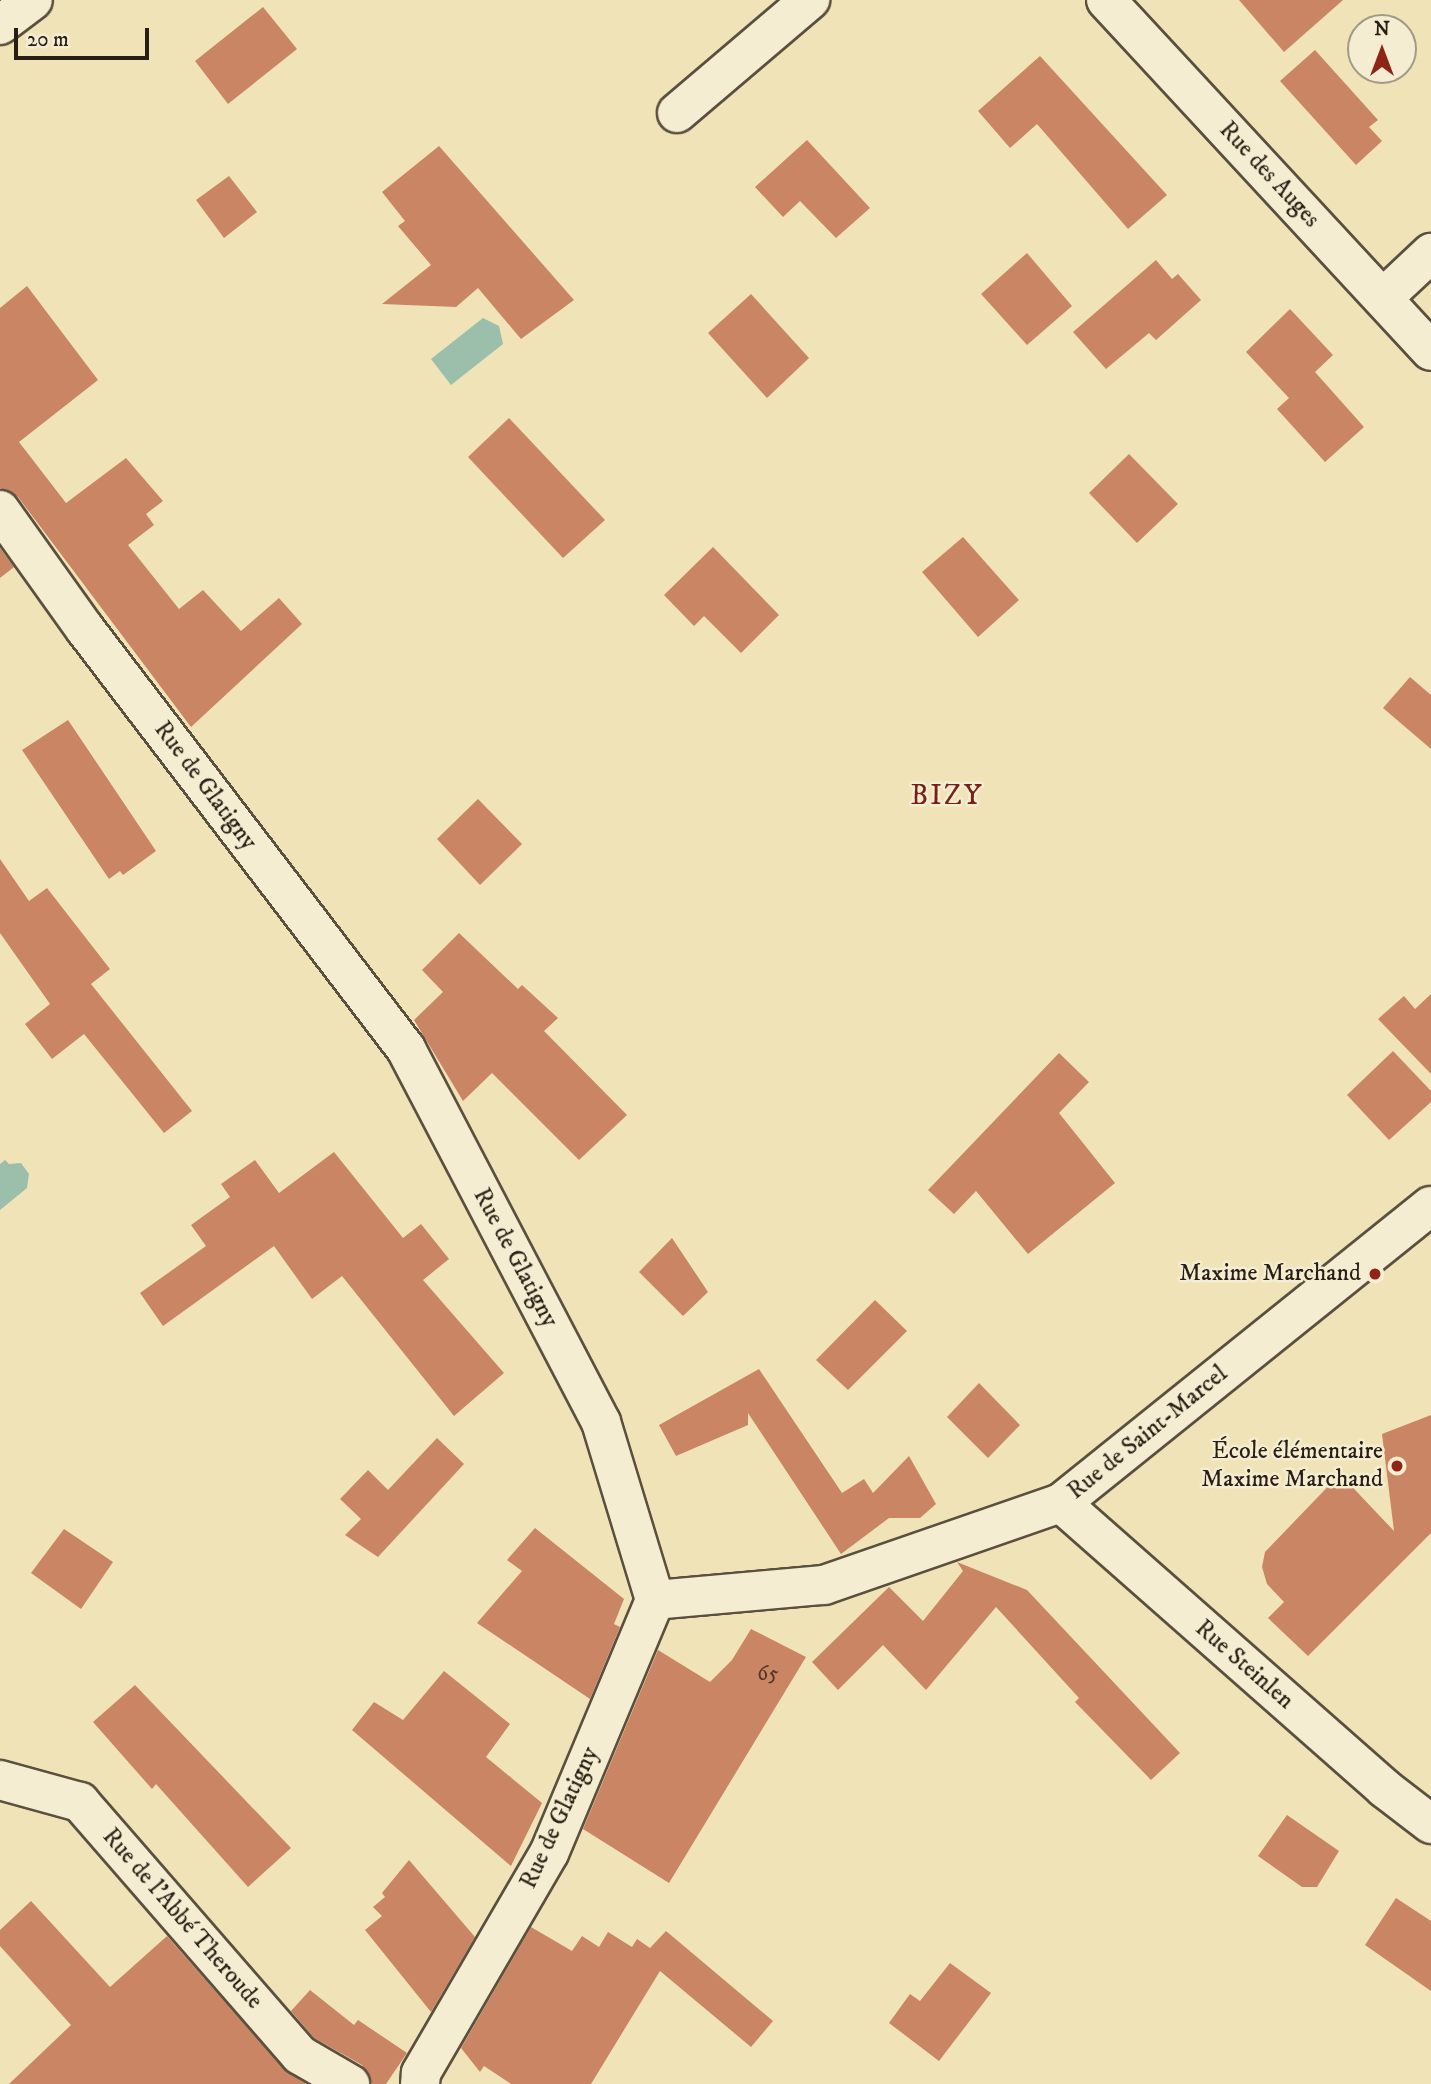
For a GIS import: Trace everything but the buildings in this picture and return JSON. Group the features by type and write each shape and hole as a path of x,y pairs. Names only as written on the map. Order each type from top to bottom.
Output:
{"street":[{"path":"0,25 33,0"},
{"path":"677,113 810,0"},
{"name":"Rue des Auges","path":"1106,0 1431,351"},
{"path":"1382,298 1431,253"},
{"name":"Rue de Glatigny","path":"0,510 85,629 406,1049 600,1422 655,1600 549,1853 421,2073 420,2084"},
{"name":"Rue de Saint-Marcel","path":"655,1600 824,1585 1061,1503 1431,1206"},
{"name":"Rue Steinlen","path":"1061,1503 1384,1788 1431,1824"},
{"name":"Rue de l'Abbé Theroude","path":"0,1780 80,1802 300,2054 350,2084"}],"shaded area":[{"path":"483,318 499,326 503,344 451,385 431,359"},
{"path":"5,1160 9,1164 21,1163 29,1174 27,1188 0,1210 0,1164"}],"place":[{"name":"Maxime Marchand","path":"1375,1274"},
{"name":"École élémentaire Maxime Marchand","path":"1397,1466"}],"district":[{"name":"BIZY","path":"947,796"}]}
